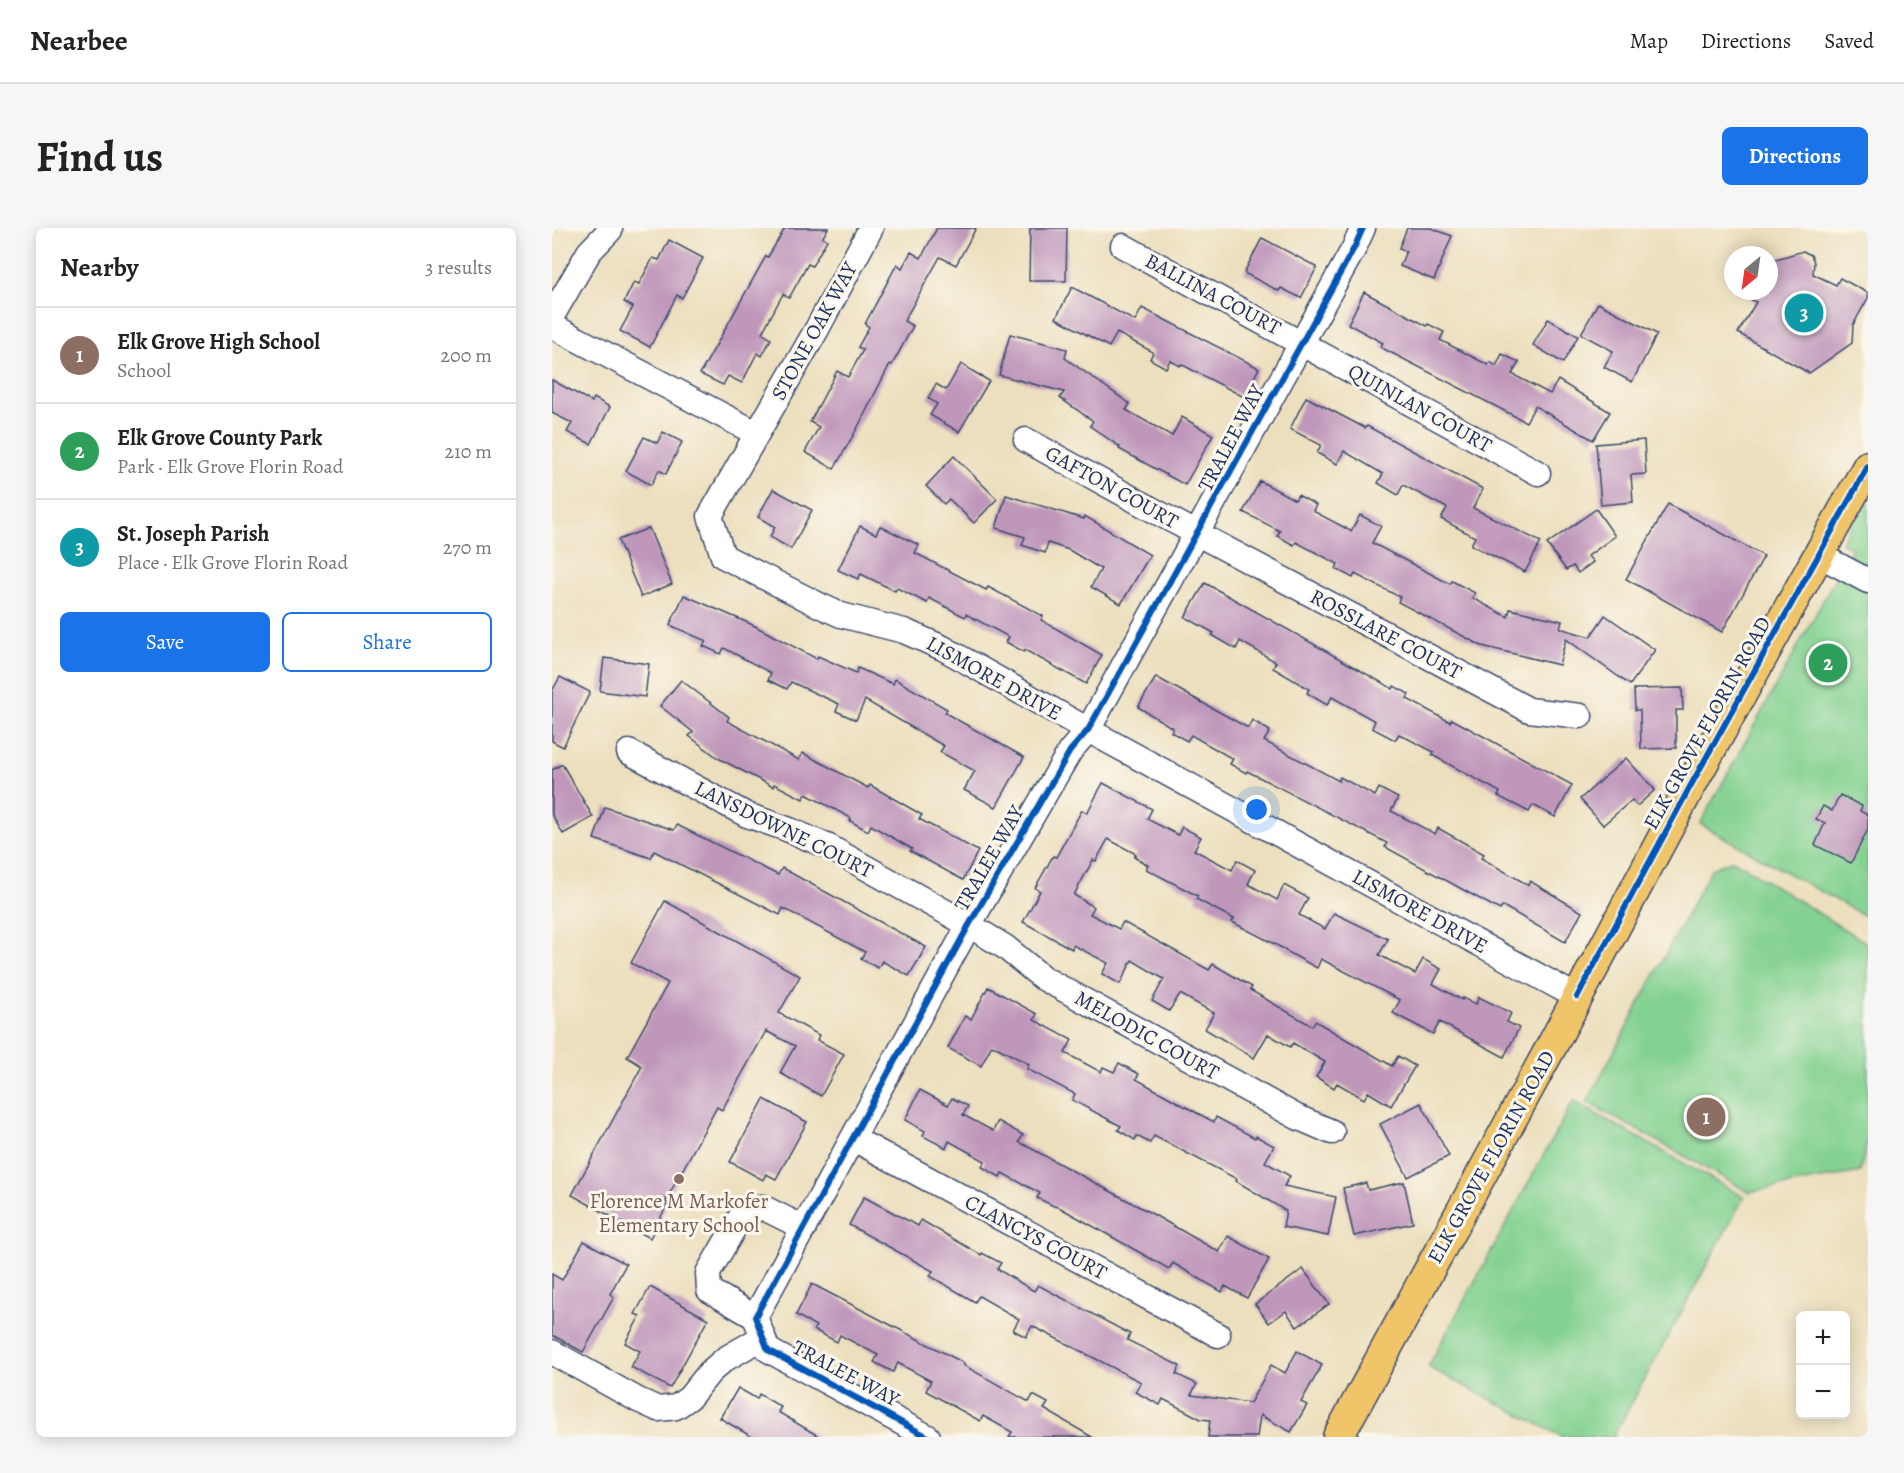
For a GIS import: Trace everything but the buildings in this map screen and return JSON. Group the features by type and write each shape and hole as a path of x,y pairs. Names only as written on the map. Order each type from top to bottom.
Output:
{"main road":[{"name":"ELK GROVE FLORIN ROAD","path":"1338,1437 1691,785 1868,466"}],"street":[{"name":"STONE OAK WAY","path":"756,433 817,329 871,228"},
{"name":"TRALEE WAY","path":"928,1437 768,1350 759,1327 804,1228 969,925 1070,751 1088,730 1198,534 1363,228"},
{"path":"552,316 589,252 610,230"},
{"name":"BALLINA COURT","path":"1123,246 1302,343"},
{"path":"552,326 756,433"},
{"name":"QUINLAN COURT","path":"1302,343 1538,472"},
{"name":"LISMORE DRIVE","path":"756,433 710,516 723,556 841,615 904,631 934,643 1088,730 1577,997"},
{"name":"GAFTON COURT","path":"1026,440 1198,534"},
{"name":"ROSSLARE COURT","path":"1198,534 1528,710 1580,716"},
{"path":"1819,555 1868,581"},
{"name":"LANSDOWNE COURT","path":"630,752 747,815 829,847 969,925"},
{"name":"MELODIC COURT","path":"969,925 1005,947 1043,978 1297,1117 1332,1132"},
{"name":"CLANCYS COURT","path":"854,1139 1218,1335"},
{"path":"552,1352 638,1401 658,1409 676,1407 689,1398 710,1372 759,1327 709,1290 708,1273 741,1216 762,1207 804,1228"}],"green space":[{"path":"1868,493 1868,918 1700,824 1852,548 1841,543"},
{"path":"1733,860 1868,944 1868,1137 1860,1172 1749,1192 1587,1102 1711,869"},
{"path":"1573,1101 1744,1197 1613,1437 1563,1437 1428,1367"}],"cycle path":[{"path":"928,1437 768,1350 755,1317 969,925 1070,751 1088,730 1363,228"},
{"path":"1577,997 1691,785 1868,466"}],"place":[{"name":"St. Joseph Parish","path":"1804,313"},
{"name":"Elk Grove County Park","path":"1828,663"},
{"name":"Elk Grove High School","path":"1706,1117"},
{"name":"Florence M Markofer Elementary School","path":"679,1179"}]}
